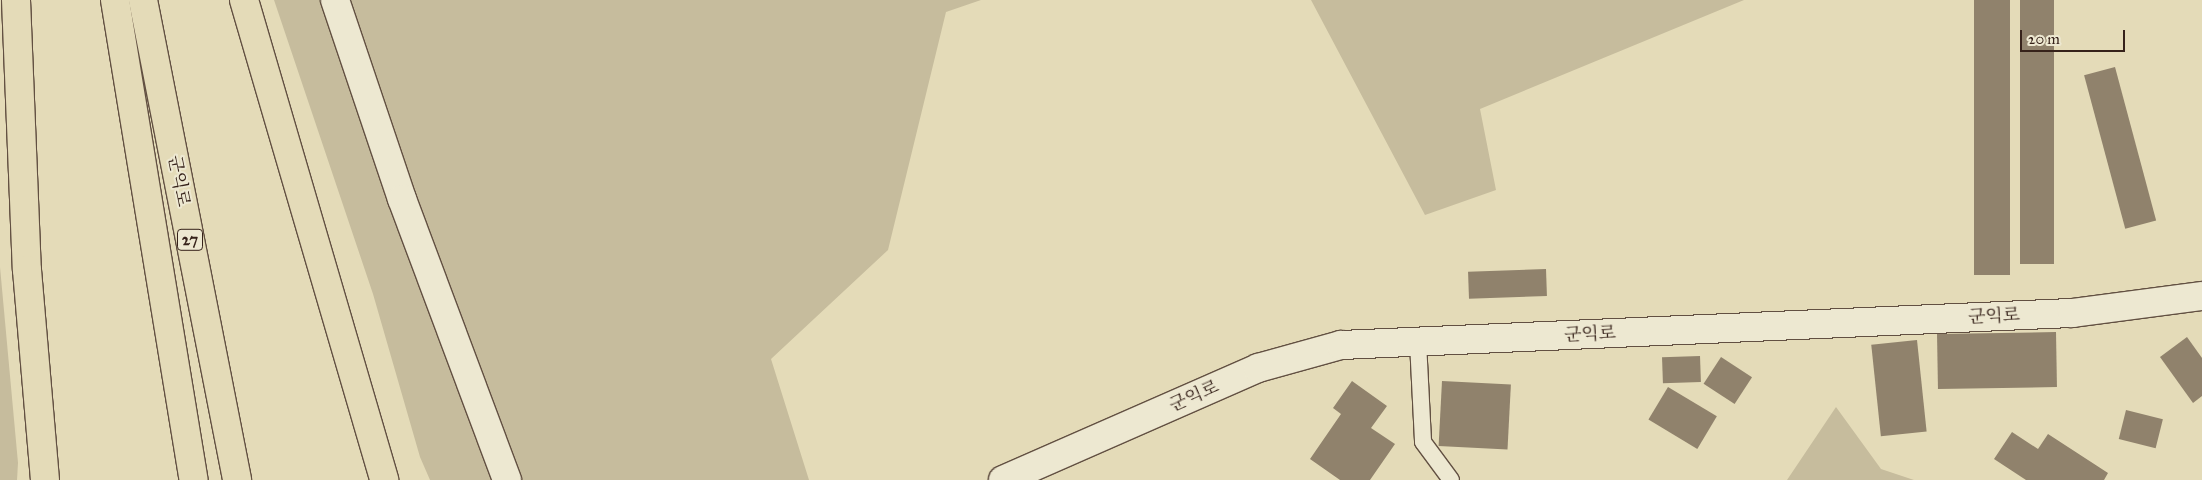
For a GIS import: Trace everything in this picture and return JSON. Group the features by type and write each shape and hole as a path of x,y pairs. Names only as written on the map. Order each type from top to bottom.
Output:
{"highway":[{"path":"16,0 27,270 45,480"},
{"name":"군익로","path":"115,0 194,480"},
{"name":"군익로","path":"143,0 237,480"},
{"path":"244,0 384,480"}],"street":[{"path":"335,0 402,199 507,480"},
{"name":"군익로","path":"1003,480 1258,368 1341,345 2072,313 2202,296"}],"lane":[{"path":"1418,342 1423,442 1451,480"}],"shaded area":[{"path":"274,0 981,0 946,12 888,250 771,359 809,480 430,480 420,457 373,294"},
{"path":"1311,0 1744,0 1480,109 1496,190 1425,215"},
{"path":"0,267 18,463 17,480 0,480"},
{"path":"1836,407 1881,469 1914,480 1787,480"}],"building":[{"path":"1974,0 2010,0 2010,275 1974,275"},
{"path":"2020,0 2054,0 2054,264 2020,264"},
{"path":"2115,67 2156,221 2125,229 2084,75"},
{"path":"1546,269 1547,296 1469,299 1468,272"},
{"path":"2056,332 2057,387 1938,389 1937,334"},
{"path":"2187,337 2202,358 2202,396 2193,403 2160,357"},
{"path":"1917,340 1927,431 1881,436 1871,345"},
{"path":"1700,356 1701,382 1663,383 1662,357"},
{"path":"1721,357 1752,377 1735,404 1704,384"},
{"path":"1352,381 1387,406 1371,428 1395,444 1370,480 1340,480 1310,459 1341,414 1333,408"},
{"path":"1442,381 1511,385 1508,450 1439,446"},
{"path":"1668,387 1717,416 1697,449 1648,420"},
{"path":"2126,410 2163,419 2156,448 2119,439"},
{"path":"2012,432 2038,449 2048,434 2108,473 2104,480 2026,480 1994,459"}]}
